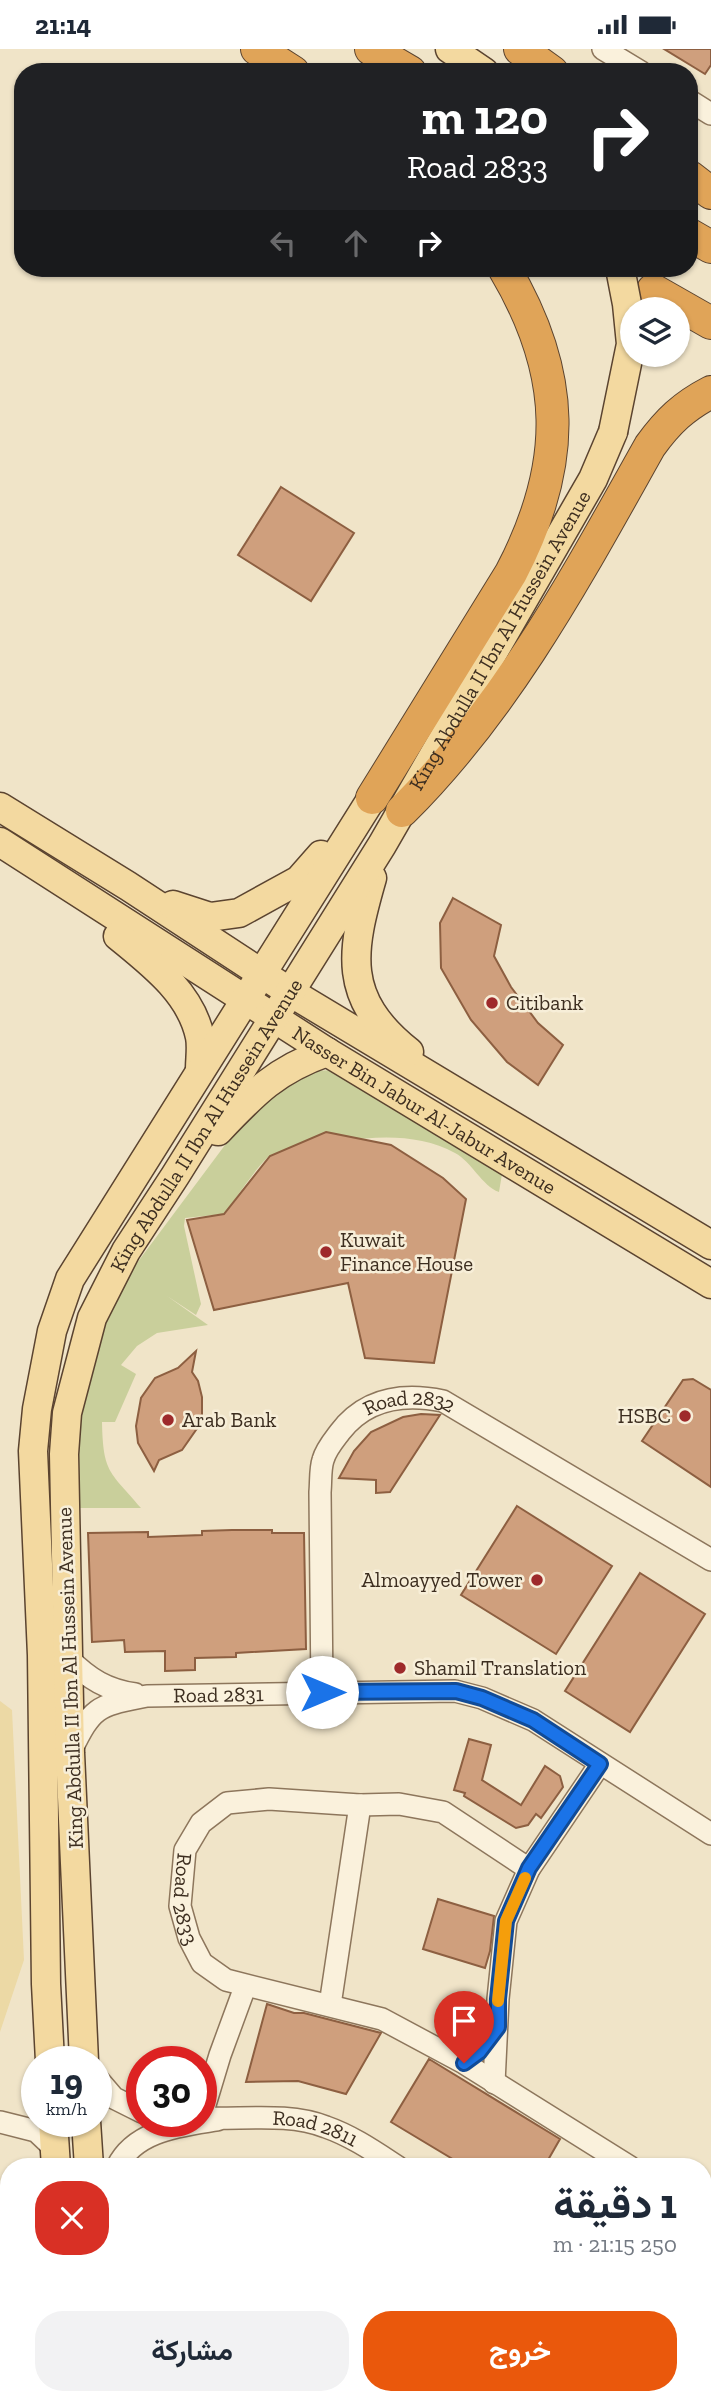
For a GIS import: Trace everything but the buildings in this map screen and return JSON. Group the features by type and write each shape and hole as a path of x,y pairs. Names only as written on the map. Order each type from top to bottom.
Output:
{"highway":[{"path":"239,49 256,63"},
{"path":"257,49 279,63"},
{"path":"371,49 395,63"},
{"path":"520,49 539,63"},
{"path":"372,798 511,573 527,542 546,486 553,440 547,367 537,332 523,299 510,277"},
{"path":"653,290 711,323"},
{"path":"402,811 454,753 532,648 564,599 650,446 666,423 687,404 711,392"}],"main road":[{"path":"450,49 471,63"},
{"name":"King Abdulla II Ibn Al Hussein Avenue","path":"83,2046 70,1753 64,1454 67,1413 92,1318 126,1251 382,845 587,490 613,432 631,344 622,277"},
{"path":"128,886 165,903 210,917 239,913 299,880 372,798"},
{"name":"King Abdulla II Ibn Al Hussein Avenue","path":"49,2046 42,1655 33,1451 37,1409 52,1331 70,1279 372,798"},
{"name":"Nasser Bin Jabur Al-Jabur Avenue","path":"0,807 128,886 290,992 711,1245"},
{"name":"Nasser Bin Jabur Al-Jabur Avenue","path":"0,842 327,1052 711,1284"},
{"path":"382,845 356,939 355,967 359,984 372,1012 398,1044 471,1101"},
{"path":"54,878 151,964 187,1004 195,1018 200,1040 200,1070"},
{"path":"175,1176 262,1086 292,1066 327,1052"},
{"path":"87,2137 88,2158"}],"street":[{"path":"603,49 626,63"},
{"name":"Road 2832","path":"322,1692 322,1461 349,1421 369,1407 393,1398 418,1397 443,1401 711,1560"},
{"name":"Road 2831","path":"69,1658 80,1671 98,1684 119,1692 147,1696"},
{"name":"Road 2831","path":"70,1753 86,1721 98,1708 147,1696 456,1691 482,1698 533,1720 711,1834"},
{"path":"494,2083 498,1999 506,1921 529,1868 600,1764"},
{"name":"Road 2833","path":"529,1868 443,1812 399,1804 360,1805 269,1799 228,1803 201,1823 185,1850 180,1906 189,1938 202,1963 226,1980 382,2019 464,2063 615,2158"},
{"path":"330,2005 360,1805"},
{"path":"217,2079 220,2055 245,1986"},
{"path":"464,2063 479,2052 498,2027"},
{"path":"0,2121 21,2117"},
{"name":"Road 2811","path":"217,2118 293,2119 325,2126 383,2158"},
{"path":"0,2121 36,2131 55,2145"},
{"name":"Road 2811","path":"122,2158 124,2153 147,2137"}],"green space":[{"path":"334,1070 502,1174 499,1192 487,1185 461,1157 438,1145 419,1140 380,1137 341,1141 271,1155 224,1214 185,1218 184,1226 201,1304 196,1315 167,1296 208,1325 157,1333 137,1346 121,1365 136,1374 115,1422 102,1422 104,1452 110,1471 141,1508 74,1508 75,1426 85,1377 110,1313 131,1271 228,1141 261,1104 287,1083 313,1071"}],"sand":[{"path":"0,1701 12,1710 24,1960 0,2032"}],"slow traffic":[{"path":"498,2001 506,1921 525,1878"}],"place":[{"name":"Citibank","path":"492,1003"},
{"name":"Kuwait Finance House","path":"326,1252"},
{"name":"HSBC","path":"685,1416"},
{"name":"Arab Bank","path":"168,1420"},
{"name":"Almoayyed Tower","path":"537,1580"},
{"name":"Shamil Translation","path":"400,1668"}],"route":[{"path":"322,1692 456,1691 482,1698 533,1720 600,1764 529,1868 506,1921 498,1999 498,2027 479,2052 464,2063"}]}
